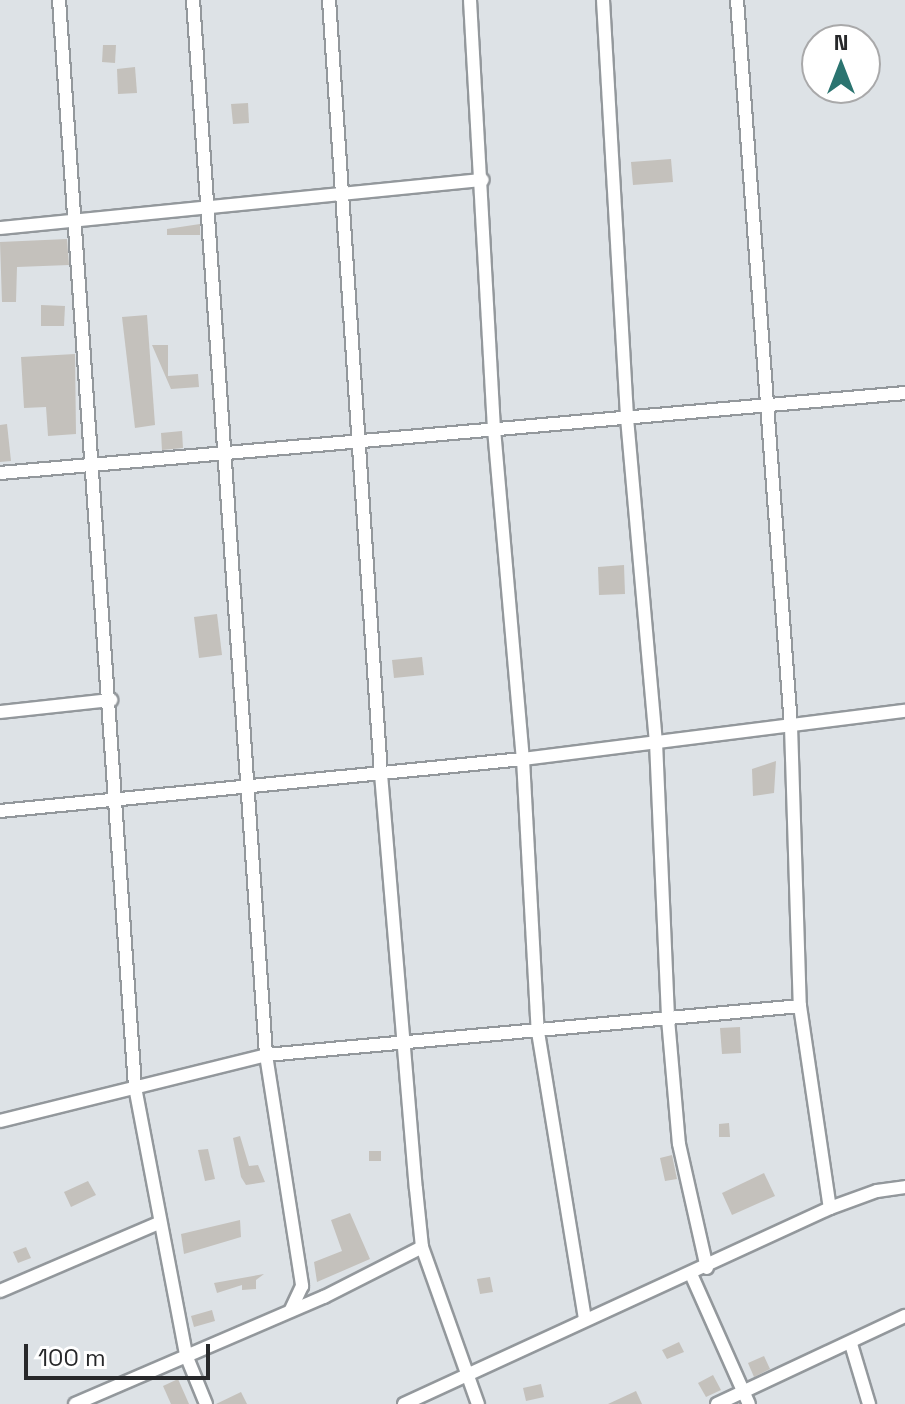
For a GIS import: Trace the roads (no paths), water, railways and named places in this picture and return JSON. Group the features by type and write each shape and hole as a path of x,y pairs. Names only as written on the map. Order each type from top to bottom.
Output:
{"street":[{"path":"59,0 111,700 135,1087 186,1355 206,1404"},
{"path":"193,0 211,205 244,783 266,1055 302,1286 291,1310"},
{"path":"329,0 345,190 381,774 422,1247 465,1375 478,1404"},
{"path":"470,0 483,180 494,429 523,759 538,1032 585,1318"},
{"path":"603,0 627,418 656,742 668,1019 679,1144 707,1268"},
{"path":"737,0 791,726 800,1006 830,1208"},
{"path":"0,228 345,190 483,180"},
{"path":"0,473 226,456 905,393"},
{"path":"0,712 111,700"},
{"path":"0,811 244,783 381,774 523,759 905,711"},
{"path":"0,1121 266,1055 800,1006"},
{"path":"404,1404 585,1318 707,1268 830,1208 877,1191 905,1187"},
{"path":"0,1291 159,1223"},
{"path":"75,1404 324,1297 422,1247"},
{"path":"691,1274 747,1398"},
{"path":"302,1286 324,1297"},
{"path":"717,1404 747,1398 905,1316"},
{"path":"851,1344 869,1404"}]}
